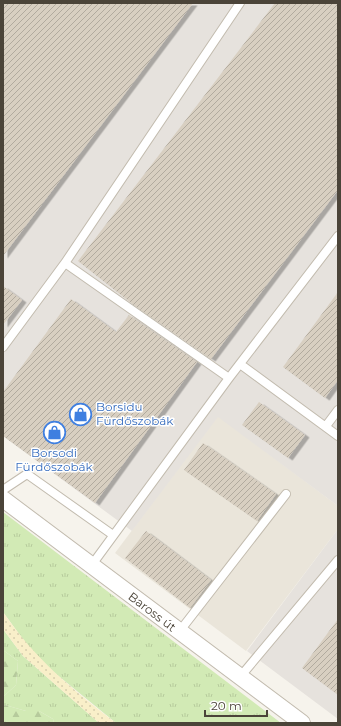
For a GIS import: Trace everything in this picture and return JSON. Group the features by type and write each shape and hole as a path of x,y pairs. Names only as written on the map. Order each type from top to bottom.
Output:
{"street":[{"name":"Baross út","path":"3,499 302,723"}],"lane":[{"path":"3,347 66,263 240,3"},
{"path":"91,566 229,378 338,236"},
{"path":"66,263 229,378"},
{"path":"240,364 338,436"},
{"path":"326,426 338,410"},
{"path":"3,490 27,474 113,535"},
{"path":"180,632 286,494"},
{"path":"240,677 338,560"}],"shaded area":[{"path":"3,3 338,3 338,506 218,417 132,531 3,436"},
{"path":"218,416 338,506 338,529 246,651 115,553"},
{"path":"338,529 338,719 247,651"}],"green space":[{"path":"3,512 281,723 116,723 50,669 30,649 3,612"},
{"path":"3,629 23,656 99,723 54,723 53,719 39,711 26,711 5,705 3,706 3,697 16,685 18,661 3,650"},
{"path":"3,650 18,661 16,685 3,697"},
{"path":"5,705 26,711 39,711 53,719 54,723 3,723 3,706"}],"sand":[{"path":"3,612 15,629 41,659 84,698 116,723 99,723 23,656 3,629"}],"building":[{"path":"3,3 193,3 3,256"},
{"path":"275,3 338,3 338,190 211,359 135,306 78,261"},
{"path":"3,286 22,300 3,325"},
{"path":"338,292 338,380 325,398 283,367"},
{"name":"Borsidu Fürdőszobák","path":"71,299 116,332 129,315 197,362 95,503 3,436 3,392"},
{"path":"259,402 305,435 288,458 242,425"},
{"path":"203,443 276,494 257,521 184,470"},
{"path":"146,531 211,580 190,608 125,558"},
{"path":"338,619 338,695 302,668"}],"place":[{"name":"Borsidu Fürdőszobák","path":"81,414"},
{"name":"Borsodi Fürdőszobák","path":"54,432"}]}
